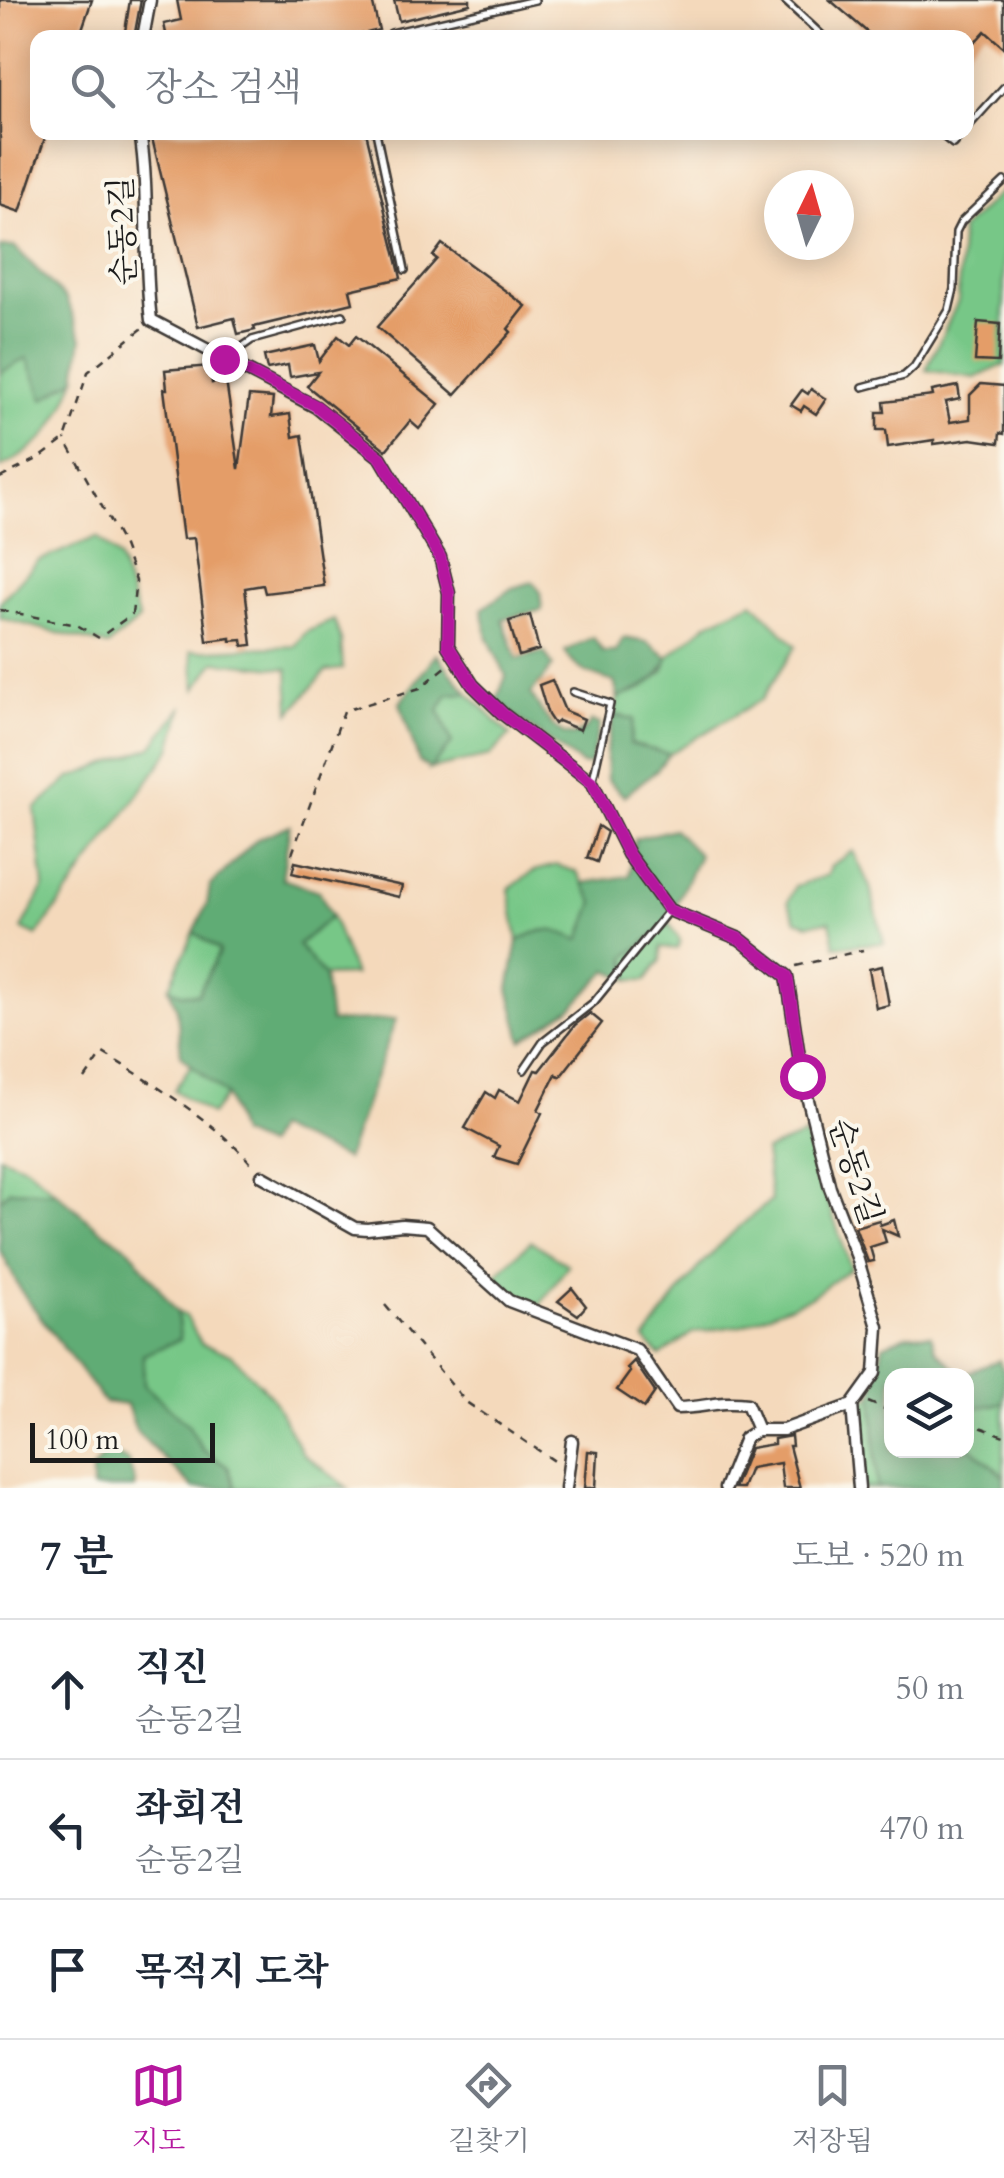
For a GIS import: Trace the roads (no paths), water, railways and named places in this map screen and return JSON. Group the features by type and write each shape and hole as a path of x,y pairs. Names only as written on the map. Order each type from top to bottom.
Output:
{"street":[{"path":"144,30 150,0"},
{"name":"순동2길","path":"141,140 146,168 146,280 151,320 316,406 381,458 440,557 449,593 448,646 473,685 503,714 592,782 628,854 669,910 740,939 787,976 802,1076 830,1188 878,1327 875,1372 855,1401"},
{"path":"262,1176 354,1228 427,1227 509,1301 637,1350 677,1408 695,1408 723,1400 747,1404 758,1430"},
{"path":"725,1488 745,1438 758,1430 783,1430 855,1401 859,1488"},
{"path":"566,1488 572,1441"}],"lane":[{"path":"405,30 535,0"},
{"path":"784,0 816,30"},
{"path":"974,121 1004,87"},
{"path":"378,140 405,270"},
{"path":"863,387 904,376 914,367 949,310 954,289 956,232 961,222 1004,180"},
{"path":"224,359 252,340 342,314"},
{"path":"573,692 610,704 592,782"},
{"path":"524,1070 543,1042 594,1002 669,910"}]}
